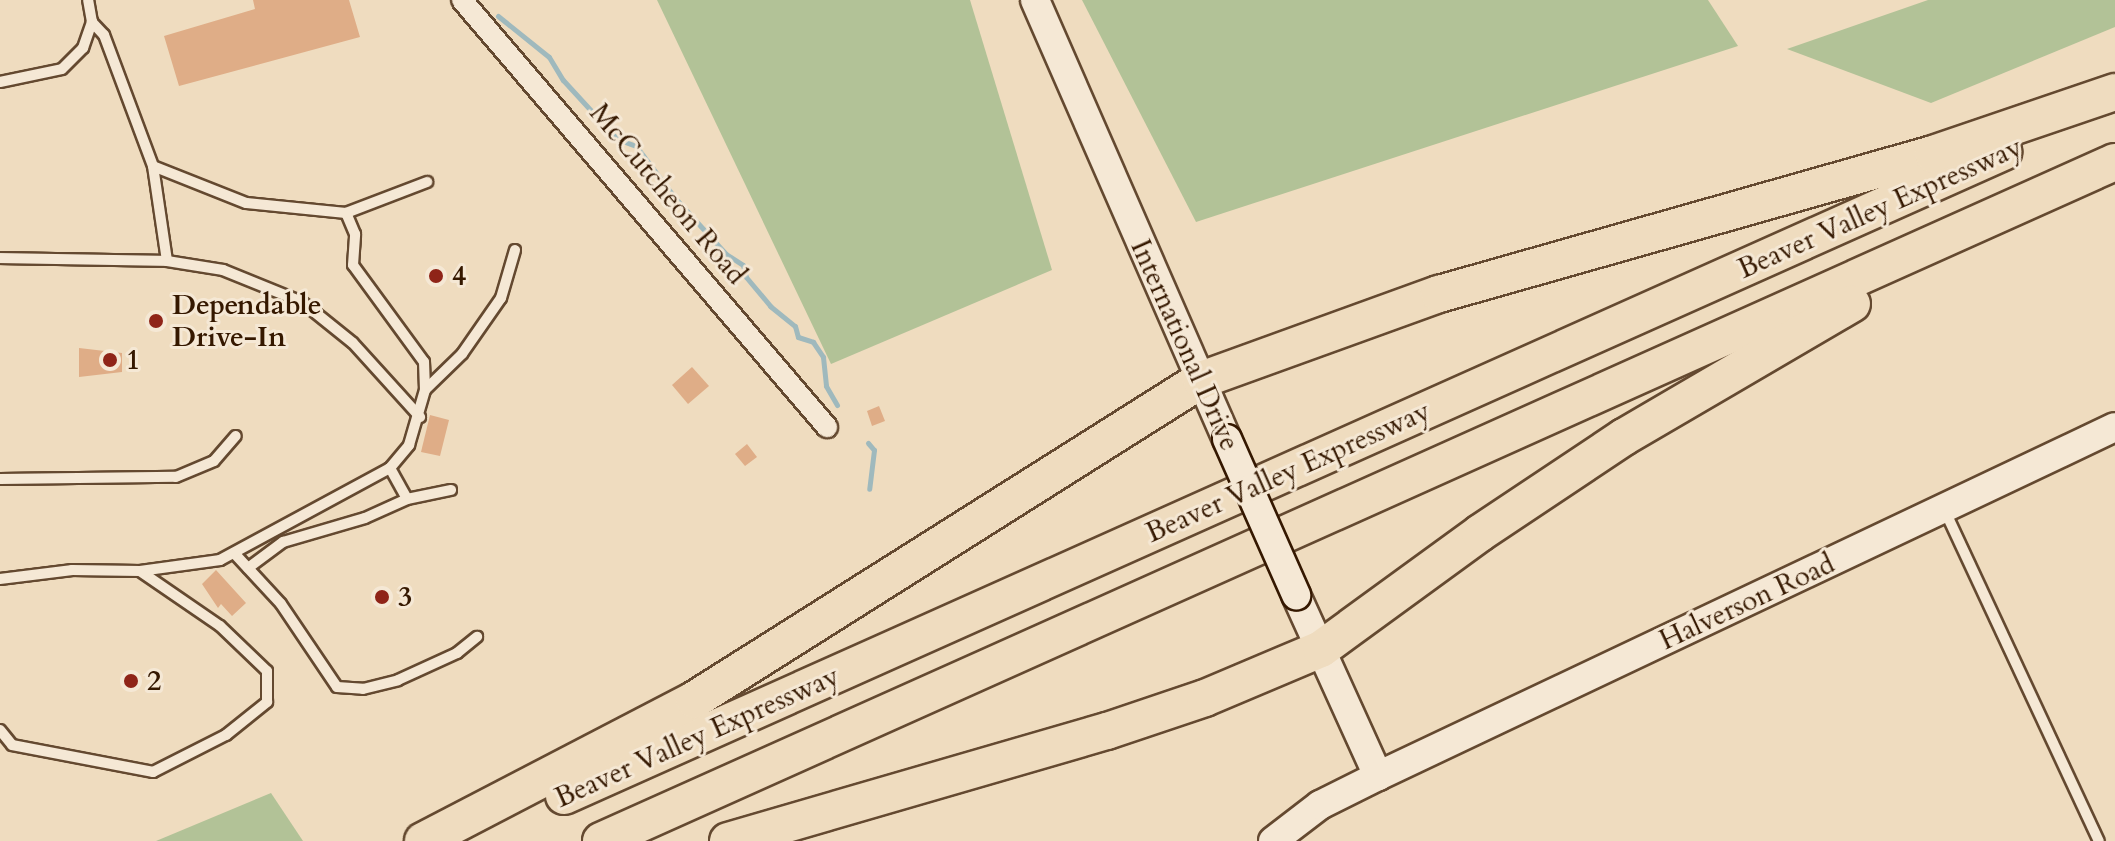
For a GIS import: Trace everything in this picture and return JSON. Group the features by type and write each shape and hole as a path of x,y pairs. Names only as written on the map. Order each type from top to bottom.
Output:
{"highway":[{"path":"423,841 707,693 1201,380 1439,294 1933,154 2115,92"},
{"name":"Beaver Valley Expressway","path":"462,841 2115,105"},
{"name":"Beaver Valley Expressway","path":"601,841 2115,162"},
{"path":"728,841 1107,731 1205,698 1321,649 1480,533 1721,376 1835,312 2115,173"}],"street":[{"name":"McCutcheon Road","path":"462,0 827,427"},
{"name":"International Drive","path":"1035,0 1378,776"},
{"name":"Halverson Road","path":"1273,841 1320,805 1378,776 2115,427"}],"lane":[{"path":"0,82 62,69 83,48 92,22 88,0"},
{"path":"92,22 104,35 153,166 167,261"},
{"path":"153,166 246,203 346,213 427,182"},
{"path":"0,579 72,570 140,571 220,560 390,468 420,417 425,390 424,362 353,265 355,234 346,213"},
{"path":"425,390 462,354 501,298 515,250"},
{"path":"0,258 167,261 223,270 302,302 353,343 420,417"},
{"path":"0,479 176,477 214,461 236,436"},
{"path":"390,468 407,499"},
{"path":"248,568 283,542 365,518 407,499 451,490"},
{"path":"1944,509 2099,841"},
{"path":"234,553 281,604 337,687 363,689 398,680 457,653 477,637"},
{"path":"0,730 12,745 153,772 226,735 267,702 267,671 220,626 140,571"}],"green space":[{"path":"657,0 970,0 1052,270 831,364"},
{"path":"1082,0 1708,0 1738,46 1196,222"},
{"path":"1928,0 2115,0 2115,27 1931,103 1787,49"},
{"path":"271,793 303,841 156,841"}],"building":[{"path":"253,0 349,0 360,37 179,86 164,36 255,9"},
{"path":"79,348 122,353 122,372 79,377"},
{"path":"692,367 709,386 688,404 672,385"},
{"path":"879,406 885,421 872,426 867,411"},
{"path":"430,415 449,420 440,456 421,452"},
{"path":"747,444 757,457 745,466 735,454"},
{"path":"216,570 246,603 232,616 221,604 218,608 202,584"}],"waterway":[{"path":"498,16 549,57 563,80 617,139 636,146 675,198 726,254 743,265 746,277 770,306 795,326 798,337 813,342 823,357 826,386 837,405"},
{"path":"868,443 874,450 869,489"}],"place":[{"name":"4","path":"436,276"},
{"name":"Dependable Drive-In","path":"156,321"},
{"name":"1","path":"110,360"},
{"name":"3","path":"382,597"},
{"name":"2","path":"131,681"}]}
